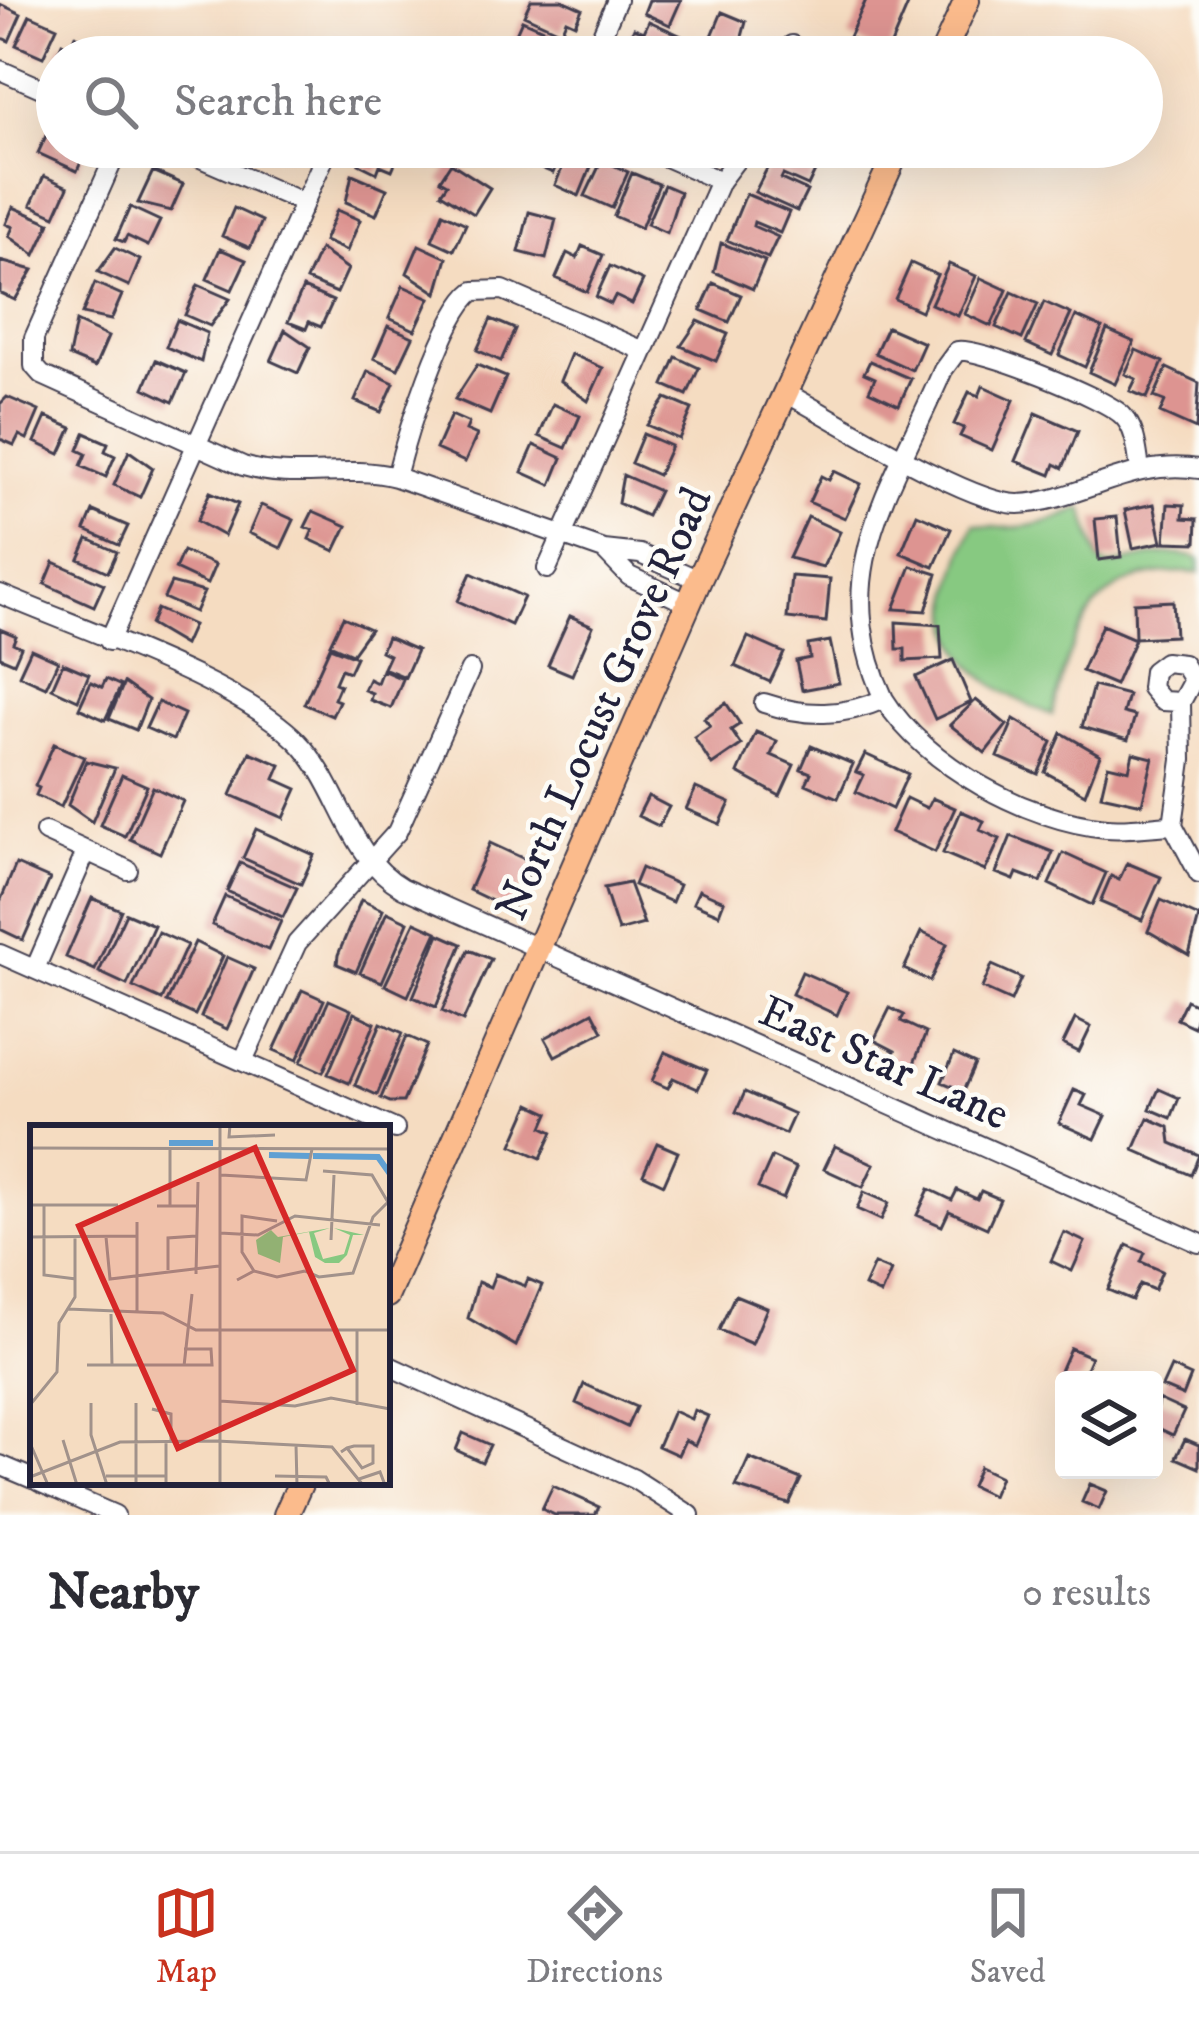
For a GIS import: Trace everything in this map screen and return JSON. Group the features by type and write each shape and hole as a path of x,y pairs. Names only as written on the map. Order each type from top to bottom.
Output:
{"main road":[{"path":"951,36 967,0"},
{"name":"North Locust Grove Road","path":"390,1287 694,592 889,168"},
{"path":"286,1515 301,1485"}],"street":[{"path":"601,36 617,0"},
{"path":"0,70 36,86"},
{"path":"110,168 34,338 34,366 52,382 274,475 370,470 396,477 478,510 563,532 604,550 640,554 694,592"},
{"path":"223,168 304,203"},
{"path":"109,640 320,168"},
{"path":"690,168 720,182"},
{"path":"547,568 720,182 730,168"},
{"path":"396,477 417,406 460,307 474,291 503,290 644,351"},
{"path":"1140,469 1132,431 1118,411 979,351 957,351 943,370 860,573 860,636 884,699 928,753 996,791 1086,825 1173,825"},
{"path":"785,393 996,502 1018,504 1140,469 1199,469"},
{"path":"0,594 272,718 315,761 370,865"},
{"path":"243,1061 297,943 397,832 470,670"},
{"path":"764,703 810,714 836,713 884,699"},
{"path":"1181,702 1182,760 1173,825 1199,874"},
{"path":"45,832 128,870"},
{"path":"35,969 86,852"},
{"name":"East Star Lane","path":"370,865 403,888 1199,1243"},
{"path":"0,954 385,1125"},
{"path":"390,1127 394,1129"},
{"path":"390,1366 634,1479 689,1515"},
{"path":"0,1465 30,1478"},
{"path":"45,1485 116,1515"}],"green space":[{"path":"1083,508 1099,561 1109,566 1176,554 1199,559 1199,573 1135,579 1094,608 1069,655 1052,715 989,682 969,663 951,619 952,591 974,524 1030,526"}],"building":[{"path":"531,0 562,0 582,9 575,24 566,20 561,32 524,15"},
{"path":"649,0 681,0 670,25 644,13"},
{"path":"866,0 910,0 895,36 849,36"},
{"path":"0,4 21,14 9,41 0,37"},
{"path":"722,12 746,22 742,36 712,36"},
{"path":"30,15 57,27 53,36 36,36 36,54 16,45"},
{"path":"522,20 559,36 515,36"},
{"path":"649,21 682,36 630,36 634,28 644,32"},
{"path":"448,168 459,168 490,188 474,214 441,193 447,184 440,180"},
{"path":"562,168 590,168 579,196 555,185"},
{"path":"598,168 628,172 612,208 585,196"},
{"path":"767,168 817,168 808,186 783,175 781,179 807,191 797,211 755,192"},
{"path":"153,171 183,184 171,211 138,203"},
{"path":"632,173 659,184 641,228 614,216"},
{"path":"352,174 387,189 376,215 346,202"},
{"path":"44,176 68,187 55,216 31,205"},
{"path":"664,185 680,192 667,233 647,224"},
{"path":"746,194 789,212 780,233 754,222 753,226 778,237 768,258 727,240"},
{"path":"13,207 50,223 35,255 9,236 13,227 6,224"},
{"path":"130,207 160,221 148,246 127,236 124,242 116,239"},
{"path":"234,208 262,221 250,248 222,236"},
{"path":"337,210 360,220 347,251 324,241"},
{"path":"529,212 556,219 546,259 519,252"},
{"path":"443,213 466,224 454,250 432,240"},
{"path":"721,243 765,261 753,289 714,272"},
{"path":"419,245 447,258 437,293 407,273"},
{"path":"582,246 603,255 587,292 556,278 567,253 577,258"},
{"path":"115,248 140,260 129,286 98,272"},
{"path":"220,249 246,260 232,290 207,279"},
{"path":"320,249 348,269 337,293 306,280"},
{"path":"0,261 33,270 15,300 0,293"},
{"path":"911,263 937,275 921,311 895,299"},
{"path":"949,264 976,276 958,316 931,304"},
{"path":"610,266 643,281 632,304 615,296 611,304 596,297"},
{"path":"981,278 1007,290 991,326 965,314"},
{"path":"95,283 122,295 111,320 82,314"},
{"path":"713,283 741,295 729,322 701,310"},
{"path":"198,285 230,299 210,326 185,315"},
{"path":"403,286 430,298 415,330 389,318"},
{"path":"303,288 333,301 321,327 309,322 306,329 288,322"},
{"path":"1012,292 1038,304 1022,339 996,327"},
{"path":"1044,302 1071,314 1052,355 1026,343"},
{"path":"1076,316 1102,328 1085,367 1059,355"},
{"path":"491,319 515,329 501,361 477,350"},
{"path":"177,320 207,333 201,362 166,347"},
{"path":"698,321 728,334 716,361 681,346"},
{"path":"76,322 108,337 95,367 69,356"},
{"path":"388,326 413,337 398,369 374,358"},
{"path":"887,327 924,343 912,370 875,353"},
{"path":"285,330 310,347 298,373 271,361"},
{"path":"1107,330 1134,342 1115,384 1089,372"},
{"path":"1136,350 1163,362 1147,398 1130,391 1136,379 1125,374"},
{"path":"571,354 603,368 588,401 560,381"},
{"path":"676,357 699,368 687,395 664,385"},
{"path":"156,360 186,373 173,402 144,388"},
{"path":"870,361 911,379 899,405 869,391 875,378 864,373"},
{"path":"477,365 506,377 490,414 455,399"},
{"path":"1167,368 1199,383 1196,429 1160,413 1165,401 1154,397"},
{"path":"368,371 394,383 381,412 355,401"},
{"path":"983,386 1014,400 992,450 960,436 964,428 954,424 969,392 979,396"},
{"path":"7,397 39,411 27,439 19,435 14,445 0,439 0,404"},
{"path":"666,398 692,409 679,439 647,425"},
{"path":"553,404 580,416 566,448 539,436"},
{"path":"1036,413 1078,431 1063,468 1055,464 1051,475 1016,461"},
{"path":"451,415 469,423 466,430 477,435 465,462 436,449"},
{"path":"46,417 72,428 60,454 35,442"},
{"path":"85,433 108,443 105,451 115,456 106,477 81,466 86,454 78,450"},
{"path":"643,434 671,446 658,475 631,463"},
{"path":"534,445 562,458 551,485 522,472"},
{"path":"129,451 153,468 140,497 114,485"},
{"path":"834,471 861,484 845,518 809,502 821,476 829,480"},
{"path":"623,475 659,491 647,516 618,503"},
{"path":"210,492 238,504 224,536 197,521"},
{"path":"1154,504 1162,542 1133,548 1125,510"},
{"path":"1168,504 1184,505 1183,518 1197,519 1196,543 1165,542"},
{"path":"261,505 294,520 281,548 249,533"},
{"path":"93,511 128,526 119,545 85,530"},
{"path":"313,511 347,526 335,551 309,539 313,530 305,527"},
{"path":"917,514 951,529 934,567 901,553"},
{"path":"808,517 840,532 823,567 789,558"},
{"path":"1117,517 1121,557 1099,560 1095,519"},
{"path":"88,539 117,552 108,572 79,559"},
{"path":"183,551 215,565 207,584 175,569"},
{"path":"54,562 104,584 94,606 45,584"},
{"path":"911,566 937,574 926,611 894,609"},
{"path":"471,573 524,597 511,625 458,601"},
{"path":"791,576 830,579 826,622 787,618"},
{"path":"171,583 204,592 195,612 164,598"},
{"path":"1173,601 1175,636 1135,638 1134,603"},
{"path":"157,609 193,625 184,645 150,625"},
{"path":"570,616 593,626 572,675 548,665"},
{"path":"343,617 370,629 352,654 330,644"},
{"path":"896,622 940,625 942,659 905,661 905,649 897,649"},
{"path":"1102,625 1135,639 1115,685 1082,671"},
{"path":"0,629 16,636 13,643 21,647 14,663 0,657"},
{"path":"387,637 417,650 405,677 383,668 389,655 381,651"},
{"path":"748,637 784,653 770,682 735,666"},
{"path":"830,641 839,683 802,690 796,661 810,658 808,645"},
{"path":"330,647 356,657 349,672 341,669 335,683 340,685 334,699 339,701 332,716 304,704"},
{"path":"31,649 58,661 46,687 19,675"},
{"path":"953,660 971,702 935,719 916,677"},
{"path":"63,663 89,674 78,700 52,688"},
{"path":"382,670 403,679 391,708 370,700 372,693 364,690 369,679 377,683"},
{"path":"106,679 121,686 105,720 79,708 91,682 102,687"},
{"path":"124,683 148,700 136,730 109,719"},
{"path":"1093,686 1128,695 1123,713 1135,716 1128,740 1082,727"},
{"path":"976,700 1007,725 985,753 950,725"},
{"path":"158,702 184,714 173,740 146,728"},
{"path":"726,703 740,724 731,730 741,745 712,765 694,737 710,726 704,718"},
{"path":"1014,719 1052,742 1038,774 998,757"},
{"path":"756,732 777,741 771,755 794,765 780,796 738,773"},
{"path":"1062,733 1100,755 1085,794 1045,772"},
{"path":"54,744 84,757 61,807 36,795 39,788 35,786"},
{"path":"811,746 853,764 838,798 806,784 811,773 801,769"},
{"path":"250,752 281,765 275,779 297,789 284,818 231,795"},
{"path":"1133,753 1153,758 1142,804 1101,795 1108,765 1129,770"},
{"path":"865,754 908,774 892,809 856,792 864,775 856,772"},
{"path":"86,761 115,768 92,822 68,805"},
{"path":"122,775 147,786 125,836 100,825"},
{"path":"153,787 183,801 160,853 130,839"},
{"path":"696,788 730,803 720,824 686,809"},
{"path":"648,796 669,807 659,826 638,816"},
{"path":"906,798 927,808 932,798 955,808 935,852 891,832"},
{"path":"961,811 984,821 980,830 1000,839 985,871 943,853"},
{"path":"256,829 314,855 301,884 243,858"},
{"path":"1011,836 1053,852 1041,882 1017,873 1014,880 996,873"},
{"path":"490,843 533,863 511,910 469,890"},
{"path":"1063,853 1106,873 1092,905 1049,884"},
{"path":"240,863 297,888 283,917 227,891"},
{"path":"1127,863 1161,877 1142,920 1100,902 1111,876 1119,880"},
{"path":"16,864 50,879 23,940 0,929 0,902"},
{"path":"641,868 679,885 672,902 634,885"},
{"path":"629,883 644,924 618,931 604,888"},
{"path":"699,890 724,901 719,914 693,903"},
{"path":"225,896 281,921 268,950 212,925"},
{"path":"92,898 121,910 95,970 66,957"},
{"path":"361,900 383,910 356,972 337,964"},
{"path":"1161,900 1199,917 1189,955 1148,931"},
{"path":"387,912 408,922 382,982 360,973"},
{"path":"126,913 154,925 127,985 99,972"},
{"path":"415,922 437,932 408,996 385,985"},
{"path":"158,932 187,945 162,1000 133,987"},
{"path":"921,932 947,944 930,981 904,969"},
{"path":"439,934 462,944 436,1007 413,997"},
{"path":"195,942 223,956 195,1015 167,1002"},
{"path":"469,950 491,959 463,1021 442,1011"},
{"path":"227,957 254,969 227,1029 201,1017"},
{"path":"992,965 1021,978 1011,1001 982,988"},
{"path":"802,972 847,992 837,1015 792,994"},
{"path":"302,990 324,1000 297,1060 274,1050"},
{"path":"329,1000 351,1010 323,1072 301,1062"},
{"path":"1186,1000 1199,1006 1194,1027 1177,1019"},
{"path":"890,1008 904,1015 901,1021 926,1033 911,1071 890,1061 895,1051 874,1040"},
{"path":"593,1012 603,1031 555,1056 545,1038"},
{"path":"354,1013 375,1023 349,1083 328,1074"},
{"path":"1075,1019 1091,1027 1079,1052 1063,1044"},
{"path":"381,1023 403,1033 377,1095 355,1085"},
{"path":"407,1036 427,1045 403,1102 390,1102 381,1098"},
{"path":"665,1052 707,1070 698,1089 673,1078 668,1088 652,1081"},
{"path":"954,1054 975,1064 963,1091 942,1082"},
{"path":"1159,1089 1179,1098 1171,1118 1150,1109"},
{"path":"1074,1090 1086,1095 1081,1105 1106,1116 1095,1139 1059,1123"},
{"path":"745,1092 794,1114 785,1134 736,1112"},
{"path":"530,1104 549,1113 543,1127 553,1132 541,1158 512,1145"},
{"path":"1148,1118 1169,1127 1171,1143 1199,1155 1191,1175 1134,1150"},
{"path":"657,1143 678,1152 664,1184 643,1174"},
{"path":"835,1146 874,1164 863,1187 824,1169"},
{"path":"772,1157 796,1168 783,1199 758,1188"},
{"path":"929,1189 952,1200 957,1190 977,1199 981,1191 1000,1199 987,1228 949,1211 942,1226 917,1215"},
{"path":"864,1192 889,1203 881,1220 857,1209"},
{"path":"1064,1232 1085,1242 1072,1271 1051,1261"},
{"path":"1127,1245 1145,1253 1141,1262 1162,1271 1154,1290 1140,1284 1132,1300 1108,1290"},
{"path":"874,1264 891,1271 881,1294 864,1286"},
{"path":"495,1274 525,1286 528,1279 542,1285 516,1346 468,1318 478,1282 490,1287"},
{"path":"735,1295 767,1308 752,1344 719,1330"},
{"path":"1070,1348 1091,1357 1085,1371 1060,1371"},
{"path":"1171,1367 1191,1376 1183,1396 1163,1385"},
{"path":"584,1384 636,1407 627,1427 576,1403"},
{"path":"1163,1401 1184,1411 1173,1435 1163,1430"},
{"path":"694,1410 708,1416 695,1445 685,1440 678,1455 658,1446 673,1411 691,1419"},
{"path":"463,1433 490,1445 482,1462 456,1450"},
{"path":"1185,1439 1199,1445 1199,1468 1176,1458"},
{"path":"749,1458 801,1479 789,1504 736,1487"},
{"path":"979,1467 1000,1477 992,1496 971,1486"},
{"path":"1090,1484 1107,1491 1099,1509 1082,1502"},
{"path":"553,1486 599,1507 595,1515 555,1515 542,1509"}]}
